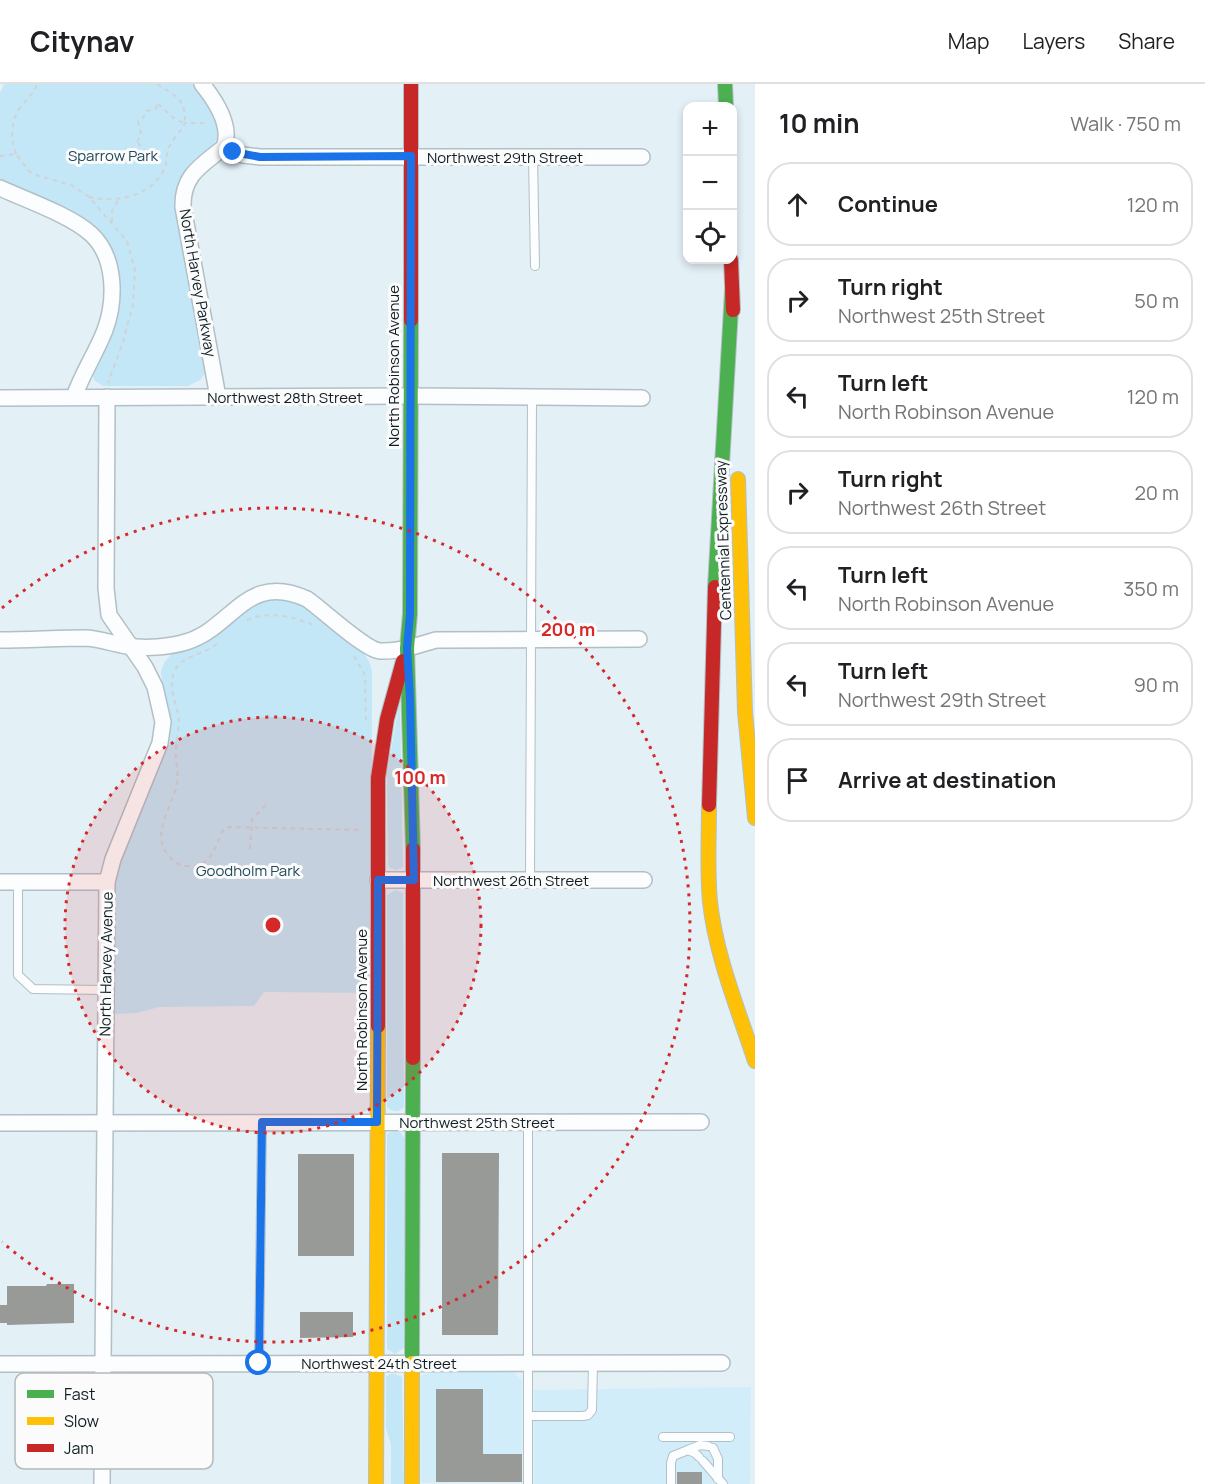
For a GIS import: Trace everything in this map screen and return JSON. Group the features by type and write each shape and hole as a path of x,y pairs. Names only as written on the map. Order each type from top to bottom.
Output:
{"main road":[{"name":"North Robinson Avenue","path":"411,84 410,614 407,648 414,880 412,1484"},
{"path":"725,84 726,102"},
{"name":"Centennial Expressway","path":"731,264 737,441"},
{"path":"732,291 713,622 708,873 712,912 721,957 755,1061"},
{"name":"Centennial Expressway","path":"738,465 746,712 755,818"},
{"name":"North Robinson Avenue","path":"376,1484 379,766 382,739 392,696 407,648"}],"street":[{"path":"202,84 218,107 224,123 227,135 224,147"},
{"name":"Northwest 29th Street","path":"224,147 250,156 642,157"},
{"name":"North Harvey Parkway","path":"218,397 183,198 185,187 194,173 224,147"},
{"path":"0,188 81,227 98,243 108,263 112,287 108,320 74,397"},
{"name":"Northwest 28th Street","path":"0,398 409,396 642,398"},
{"name":"North Harvey Avenue","path":"102,1373 107,882 113,859 160,743 163,722 155,687 145,667 111,620 107,605 107,397"},
{"path":"0,640 90,638 130,647 169,646 188,641 210,631 247,600 264,594 282,592 308,599 370,648 382,651 407,648 436,640 639,639"},
{"name":"Northwest 26th Street","path":"378,880 644,880"},
{"path":"0,882 107,882"},
{"name":"Northwest 25th Street","path":"0,1123 701,1122"},
{"name":"Northwest 24th Street","path":"0,1364 722,1363"}],"lane":[{"path":"533,157 535,266"},
{"path":"530,880 532,398"},
{"path":"18,882 18,975 33,989 105,990"},
{"path":"259,1363 262,1122"},
{"path":"528,1122 528,1484"},
{"path":"528,1416 588,1415 592,1410 593,1363"},
{"path":"663,1437 730,1437"},
{"path":"671,1484 673,1456 700,1445 710,1447 718,1459 721,1481"},
{"path":"688,1450 695,1453 721,1481"}],"path":[{"path":"16,154 12,138 15,118 37,84"},
{"path":"88,197 118,199 135,195 153,183 165,168 170,146 185,123 185,113 177,97 156,84"},
{"path":"166,163 151,159 137,142 141,134 138,121 144,117 146,111 155,109 158,104 176,120 185,123 224,123"},
{"path":"112,224 112,211 118,199"},
{"path":"242,622 259,616 285,616 321,628"},
{"path":"222,639 204,653 179,664 173,673 172,689 179,724 176,753 178,776 174,796 160,833 163,850 172,861 184,866 196,866 211,857 223,830 230,827 359,830"},
{"path":"351,653 357,659 365,675 366,730"},
{"path":"250,849 252,819 269,802"}],"shaded area":[{"path":"512,1371 522,1380 522,1482 421,1483 420,1376 431,1372"},
{"path":"751,1387 750,1484 534,1484 534,1390"}],"green space":[{"name":"Sparrow Park","path":"4,84 194,84 213,110 220,134 211,148 185,176 206,372 200,380 188,386 103,386 94,380 92,372 110,329 102,240 0,182 0,93"},
{"name":"Goodholm Park","path":"265,599 291,599 301,602 353,642 369,661 372,671 371,993 264,992 254,1006 159,1007 137,1013 113,1014 113,888 118,869 169,739 170,713 161,672 164,663 172,653 239,612"},
{"path":"400,700 403,867 397,870 388,865 387,773"},
{"path":"395,890 403,893 404,1107 395,1111 387,1107 387,895"},
{"path":"394,1131 401,1133 405,1139 404,1348 395,1354 387,1349 387,1134"},
{"path":"392,1373 402,1377 404,1484 391,1484 391,1445 386,1428 386,1377"}],"building":[{"path":"442,1153 499,1153 498,1335 442,1335"},
{"path":"298,1154 354,1154 354,1256 298,1256"},
{"path":"47,1284 74,1284 74,1323 7,1325 7,1323 0,1323 0,1305 7,1305 7,1286 46,1286"},
{"path":"300,1312 353,1312 353,1337 300,1338"},
{"path":"436,1389 483,1389 483,1454 522,1454 522,1482 436,1482"},
{"path":"677,1472 702,1472 702,1484 677,1484"}],"traffic: fast":[{"path":"725,84 726,102"},
{"path":"715,587 732,291"},
{"path":"411,320 410,614 407,648 413,849"},
{"path":"412,1363 413,1058"}],"traffic: slow":[{"path":"738,479 745,712 755,818"},
{"path":"709,805 709,878 713,922 728,982 755,1061"},
{"path":"376,1484 378,1026"},
{"path":"412,1363 412,1484"}],"traffic: jam":[{"path":"411,84 411,320"},
{"path":"731,264 733,310"},
{"path":"709,805 715,587"},
{"path":"378,1026 378,778 387,719 403,661"},
{"path":"413,849 413,1058"}],"route":[{"path":"233,152 260,157 411,156 410,614 407,648 414,880 378,880 377,1122 262,1122 259,1363"}]}
